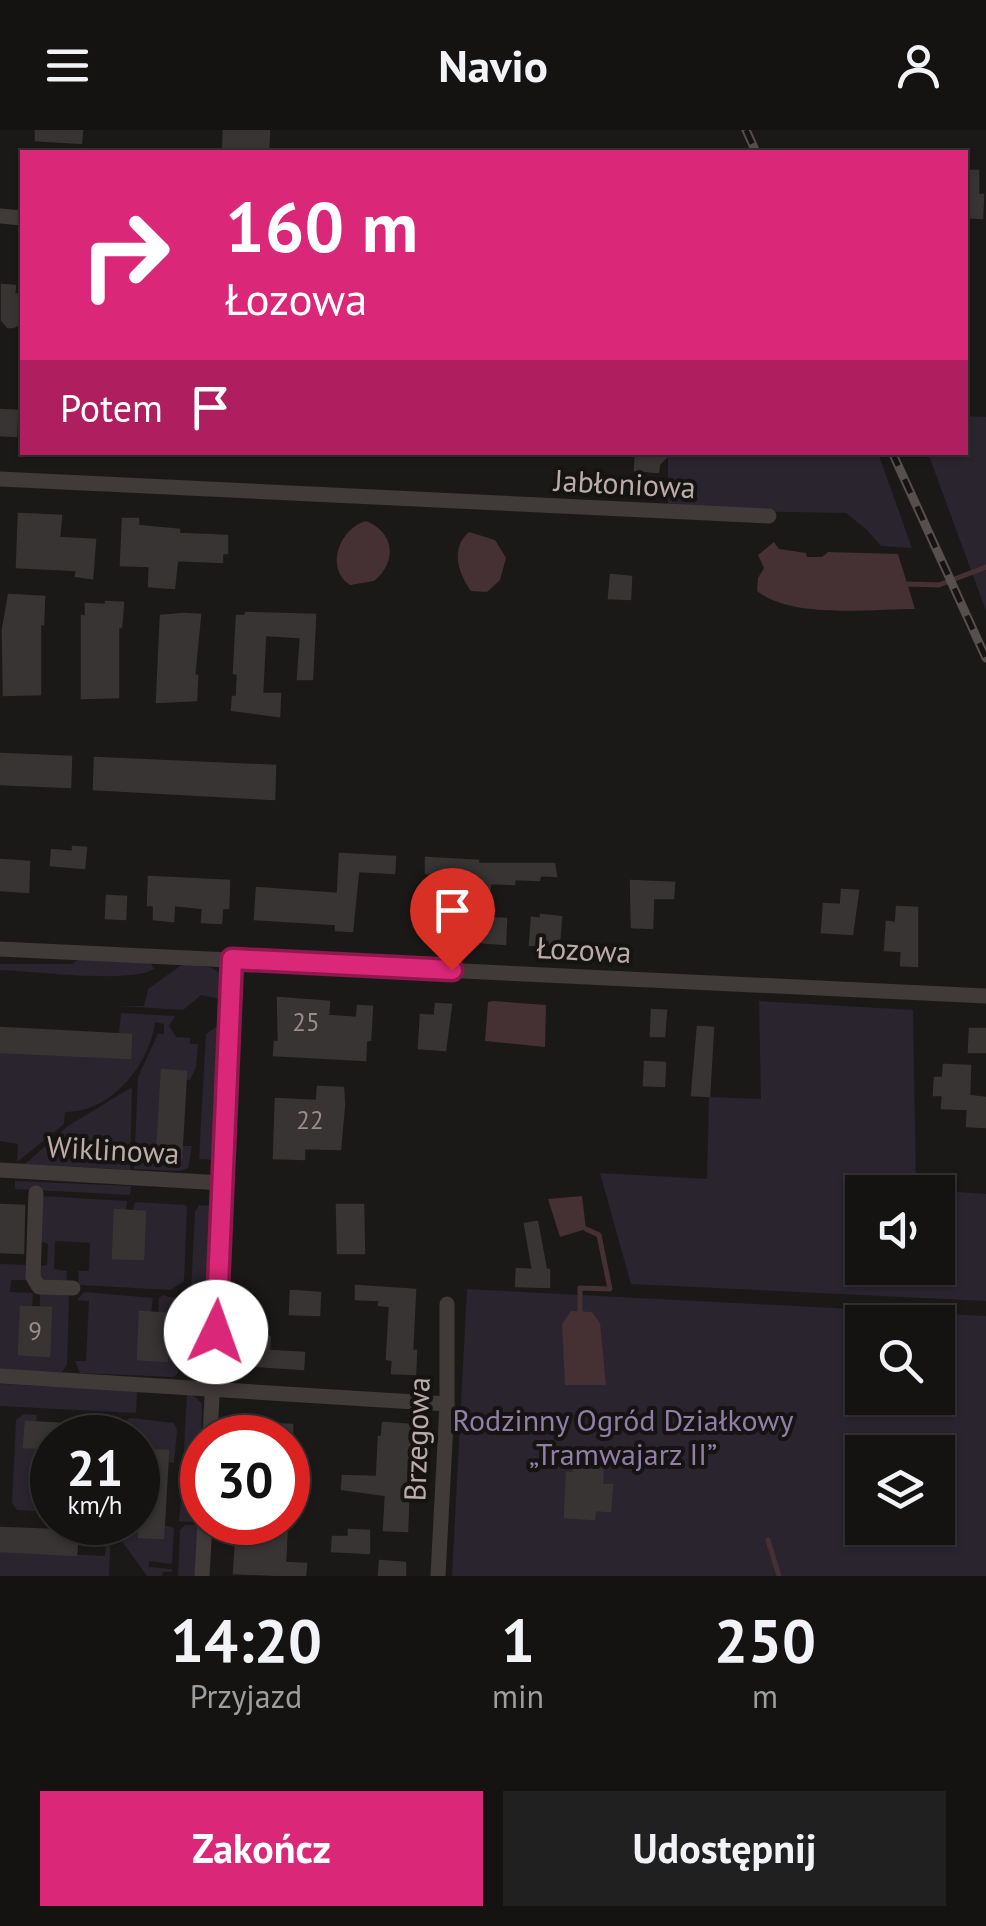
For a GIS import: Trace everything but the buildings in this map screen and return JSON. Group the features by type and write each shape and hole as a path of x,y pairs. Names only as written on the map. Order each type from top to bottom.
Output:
{"street":[{"name":"Jabłoniowa","path":"0,479 769,516"},
{"name":"Łozowa","path":"0,949 986,996"},
{"path":"211,1415 232,959"},
{"name":"Wiklinowa","path":"0,1170 223,1183"},
{"path":"36,1193 34,1277 39,1287 73,1288"},
{"name":"Brzegowa","path":"438,1576 446,1304"},
{"path":"0,1376 446,1404"},
{"path":"202,1576 204,1545"}],"green space":[{"path":"968,416 986,417 986,611 929,455 968,455"},
{"path":"668,455 879,455 912,548 881,546 846,513 668,510"},
{"path":"80,959 150,962 154,969 124,976 0,970 0,964 72,964"},
{"path":"183,964 216,970 222,980 224,1000 201,995 183,1010 119,1006 144,1006 148,989"},
{"path":"759,1001 913,1010 916,1175 845,1175 845,1285 955,1285 955,1192 986,1194 986,1301 631,1284 600,1173 707,1179 709,1097 761,1099"},
{"path":"121,1013 175,1016 169,1026 176,1037 190,1038 190,1044 198,1044 196,1067 190,1080 185,1080 185,1072 162,1071 157,1156 181,1158 182,1146 192,1146 188,1168 134,1169 138,1077 158,1034 164,1034 164,1024 155,1022 145,1054 125,1084 97,1104 65,1112 64,1124 17,1162 18,1144 0,1141 0,1052 129,1058 131,1035 119,1034"},
{"path":"223,1022 216,1160 199,1159 206,1034"},
{"path":"132,1087 130,1170 25,1164 68,1126"},
{"path":"15,1181 131,1186 130,1195 15,1189"},
{"path":"41,1196 127,1201 126,1211 115,1211 114,1258 143,1259 145,1212 133,1211 135,1202 185,1205 184,1281 171,1290 79,1285 78,1271 89,1271 90,1243 55,1241 54,1269 67,1271 66,1285 44,1283 36,1267 47,1265 48,1244 40,1241"},
{"path":"199,1205 214,1206 207,1370 202,1378 187,1370 195,1212"},
{"path":"0,1264 30,1265 31,1280 11,1280 10,1292 33,1293 32,1307 21,1307 19,1354 48,1356 50,1308 40,1307 40,1294 63,1291 69,1297 67,1365 62,1372 0,1370"},
{"name":"Rodzinny Ogród Działkowy „Tramwajarz II”","path":"467,1289 845,1309 845,1415 955,1415 955,1314 986,1316 986,1576 452,1576"},
{"path":"84,1292 153,1298 151,1313 140,1313 139,1359 169,1314 158,1313 159,1298 163,1295 181,1300 178,1373 173,1377 80,1373 75,1361 86,1361 89,1301 77,1300"},
{"path":"0,1384 137,1391 136,1413 0,1406"},
{"path":"191,1393 202,1404 202,1415 186,1415 187,1394"},
{"path":"24,1414 37,1415 30,1415 30,1423 26,1423 24,1446 30,1446 30,1511 17,1510 12,1503 16,1420"},
{"path":"160,1421 174,1423 177,1430 174,1463 167,1462 167,1451 160,1451"},
{"path":"164,1525 174,1528 172,1564 149,1561 149,1567 172,1572 147,1576 125,1545 160,1545"},
{"path":"180,1530 180,1545 197,1545 195,1576 178,1576"},
{"path":"106,1545 110,1545 109,1576 0,1576 0,1551 105,1556"}],"shaded area":[{"path":"366,521 387,540 387,565 374,581 350,585 338,569 338,549 349,532"},
{"path":"469,532 495,540 506,558 500,580 487,592 471,591 460,569 459,545"},
{"path":"774,542 779,549 806,553 807,557 822,557 828,552 898,554 915,609 811,609 772,600 757,591 764,568 758,555"},
{"path":"488,1002 546,1005 545,1047 485,1041"},
{"path":"582,1196 586,1229 560,1237 548,1199"},
{"path":"571,1311 592,1312 600,1323 606,1385 565,1385 562,1324"}],"waterway":[{"path":"908,584 939,585 986,567"},
{"path":"580,1312 580,1288 610,1289 599,1235 586,1229"},
{"path":"768,1540 779,1576"}],"railway":[{"path":"746,130 755,150"},
{"path":"893,455 986,658"}],"route":[{"path":"216,1332 232,959 452,970"}]}
